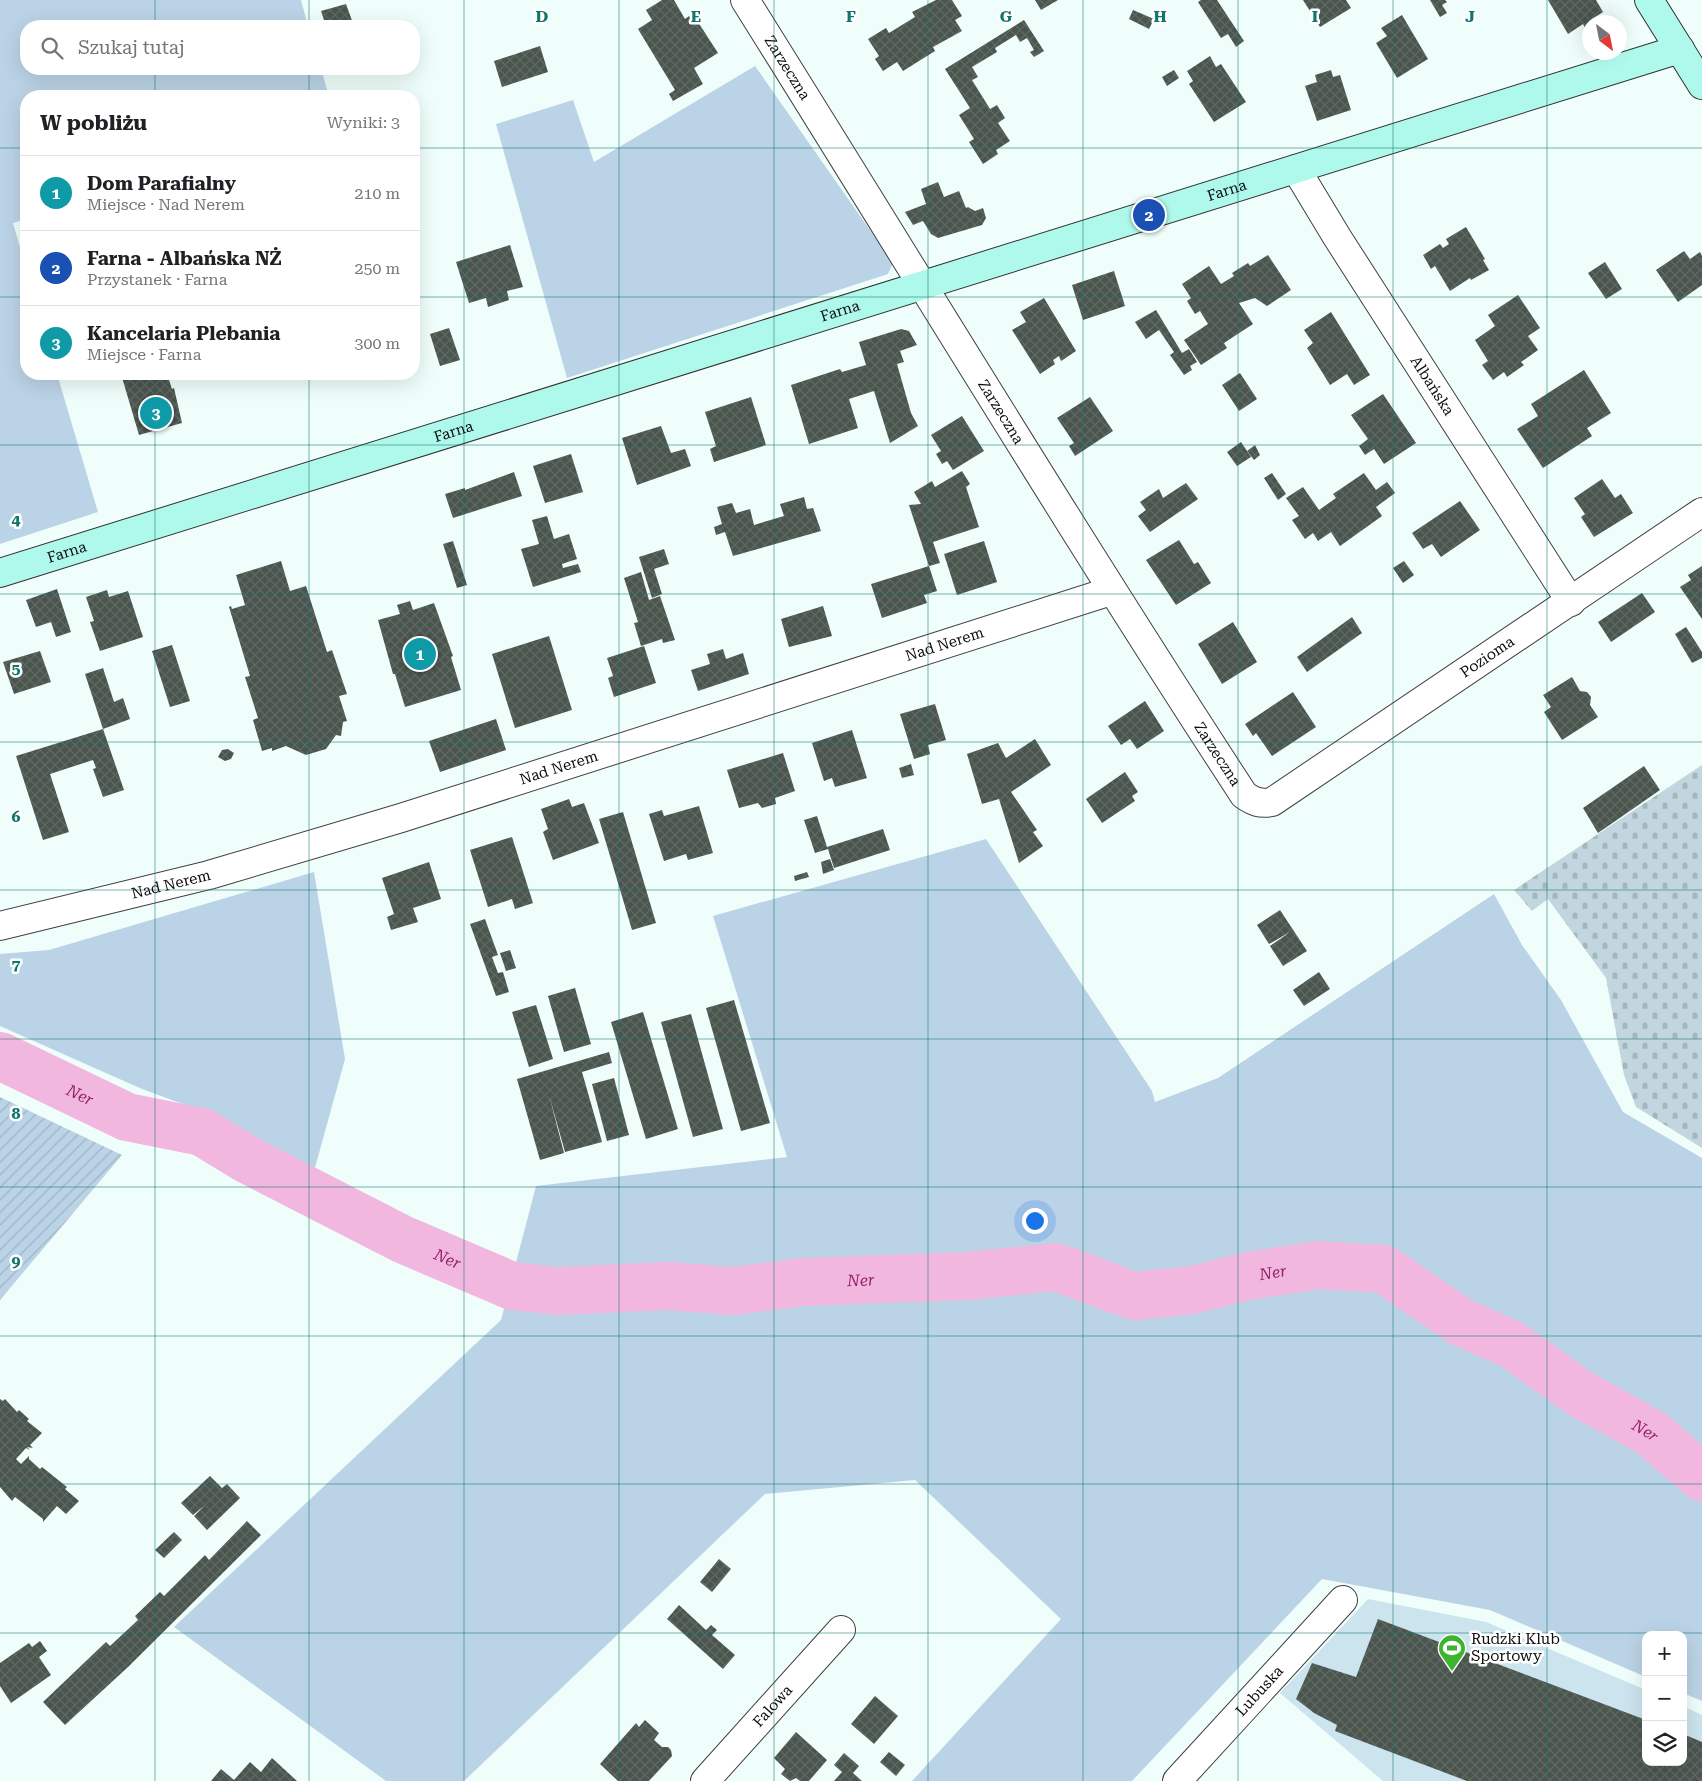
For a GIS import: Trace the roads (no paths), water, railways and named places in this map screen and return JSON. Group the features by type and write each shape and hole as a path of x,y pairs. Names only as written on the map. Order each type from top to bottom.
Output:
{"street":[{"name":"Zarzeczna","path":"745,0 924,285 1111,591 1244,795 1262,804 1272,802"},
{"path":"1649,0 1702,85"},
{"name":"Farna","path":"0,573 1680,49"},
{"name":"Albańska","path":"1296,169 1342,246 1571,602"},
{"name":"Pozioma","path":"1272,802 1702,512"},
{"name":"Nad Nerem","path":"0,926 209,875 392,821 1111,591"},
{"name":"Lubuska","path":"1177,1781 1343,1600"},
{"name":"Falowa","path":"705,1781 841,1630"}],"water":[{"path":"0,1041 137,1109 182,1125 171,1141 130,1132 67,1106 0,1072"}],"waterway":[{"name":"Ner","path":"0,1056 127,1117 202,1132 248,1160 402,1239 512,1286 557,1291 668,1286 733,1291 803,1282 967,1276 1056,1267 1134,1296 1193,1290 1243,1277 1317,1265 1384,1269 1461,1322 1511,1344 1581,1394 1651,1433 1702,1477"}],"place":[{"name":"Farna - Albańska NŻ","path":"1149,215"},
{"name":"Kancelaria Plebania","path":"156,413"},
{"name":"Dom Parafialny","path":"420,654"},
{"name":"Rudzki Klub Sportowy","path":"1452,1672"}]}
